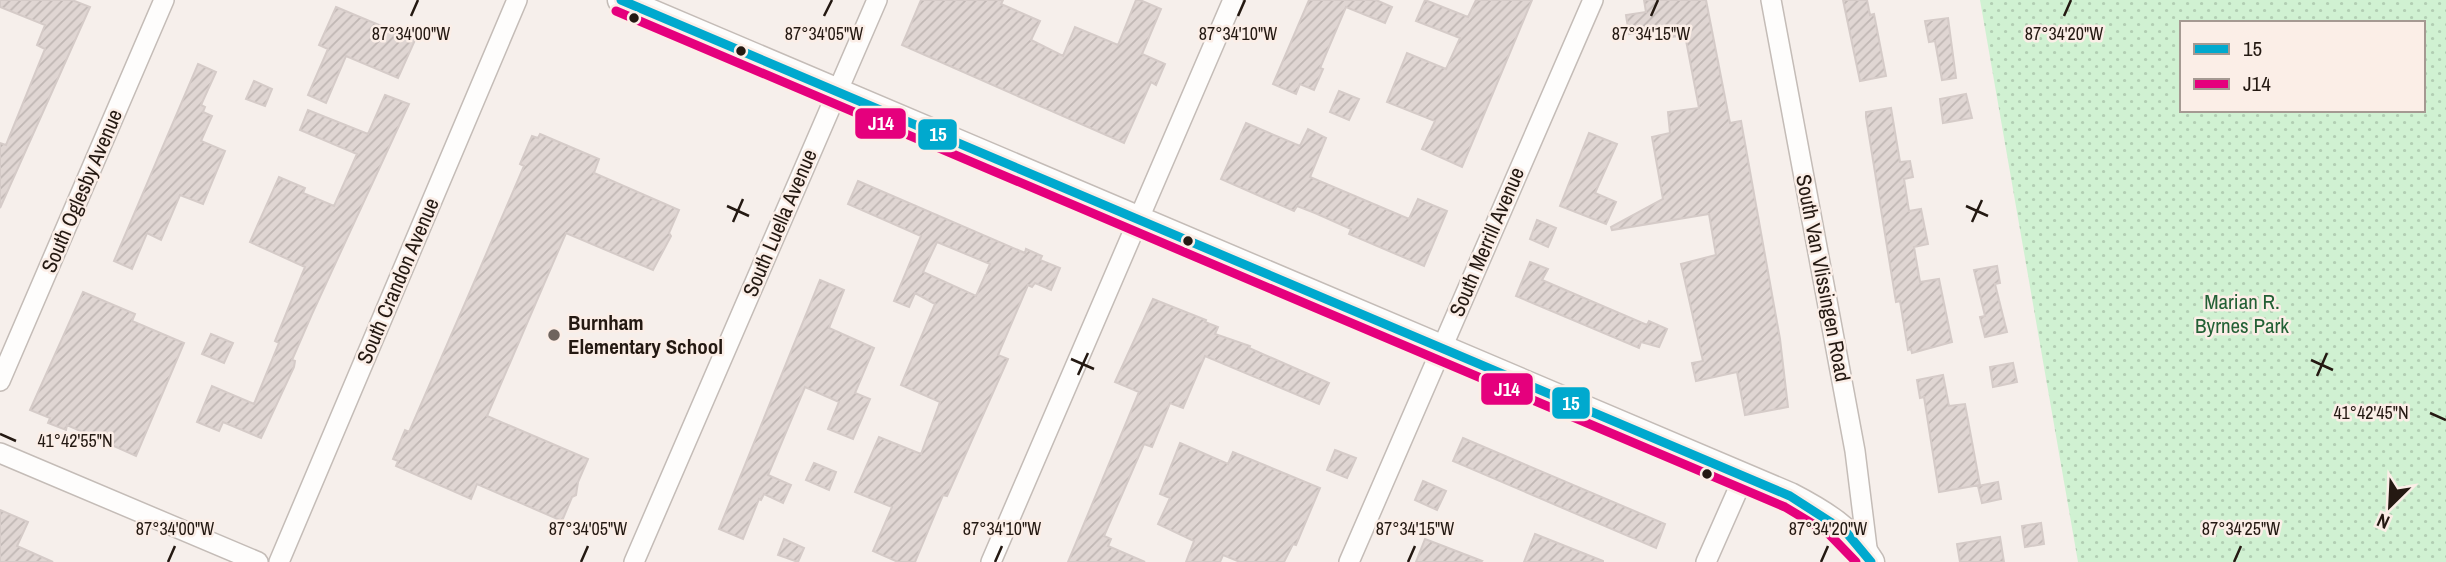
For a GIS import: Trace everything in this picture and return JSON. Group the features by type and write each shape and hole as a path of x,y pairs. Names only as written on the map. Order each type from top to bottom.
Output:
{"main road":[{"path":"621,0 1744,476 1822,513 1847,532 1870,559"}],"street":[{"name":"South Oglesby Avenue","path":"0,381 164,0"},
{"name":"South Crandon Avenue","path":"279,562 517,0"},
{"name":"South Luella Avenue","path":"634,562 877,0"},
{"path":"991,562 1233,0"},
{"name":"South Merrill Avenue","path":"1349,562 1593,0"},
{"name":"South Van Vlissingen Road","path":"1771,0 1855,451 1870,559"},
{"path":"0,453 258,562"},
{"path":"1706,562 1744,476"}],"green space":[{"name":"Marian R. Byrnes Park","path":"1980,0 2446,0 2446,562 2078,562"}],"building":[{"path":"0,0 72,0 90,7 0,208 0,143 6,145 45,49 37,45 45,25 0,7"},
{"path":"921,0 1003,0 1001,4 1040,21 1031,40 1063,56 1075,27 1118,45 1136,0 1140,0 1161,9 1142,54 1165,64 1156,85 1151,82 1124,143 902,45"},
{"path":"1309,0 1376,0 1392,7 1385,23 1346,7 1320,68 1323,69 1314,90 1300,84 1296,94 1273,84"},
{"path":"1425,0 1468,17 1476,0 1532,0 1462,167 1422,149 1435,121 1387,102 1407,53 1446,69 1460,38 1416,21"},
{"path":"1644,0 1706,0 1730,123 1741,121 1780,339 1788,407 1745,415 1737,372 1696,381 1692,363 1703,361 1681,264 1716,255 1709,214 1612,230 1611,227 1663,199 1652,137 1670,133 1668,112 1699,108 1685,35 1671,37 1670,27 1629,34 1626,15 1646,12"},
{"path":"1843,0 1867,0 1870,15 1874,14 1886,76 1860,81"},
{"path":"336,7 415,40 398,78 346,56 326,103 308,95 328,49 319,45"},
{"path":"1948,18 1956,78 1942,80 1935,41 1929,42 1925,21"},
{"path":"198,64 216,72 201,105 205,107 203,112 212,116 201,141 225,151 203,204 180,195 161,240 147,233 132,269 114,261"},
{"path":"254,81 272,89 265,106 246,99"},
{"path":"1339,91 1359,99 1349,120 1330,112"},
{"path":"1966,94 1972,118 1943,123 1940,99"},
{"path":"385,95 409,104 312,314 292,360 295,361 294,367 261,438 223,422 219,431 197,422 212,386 254,404 279,343 275,341 305,267 250,242 279,177 305,188 303,193 334,206 357,154 300,130 308,110 368,134"},
{"path":"1891,108 1900,162 1910,161 1913,177 1904,179 1909,211 1921,209 1928,244 1914,247 1920,282 1939,279 1952,342 1912,353 1911,349 1908,350 1900,301 1896,302 1866,117 1866,112"},
{"path":"1246,123 1300,146 1308,129 1326,138 1310,177 1409,219 1418,199 1447,211 1424,266 1349,234 1351,229 1315,213 1297,206 1294,211 1221,179"},
{"path":"1589,133 1617,144 1595,193 1616,202 1606,224 1560,206"},
{"path":"540,134 599,159 594,173 679,210 669,233 671,236 653,270 566,233 487,416 588,459 578,482 576,495 572,497 562,521 477,484 471,499 396,466 398,461 393,459 405,430 409,432 466,301 524,166 520,164 532,136 538,138"},
{"path":"858,181 1025,253 1026,249 1042,256 1040,260 1060,268 1051,290 1035,283 1032,287 1028,285 998,355 1008,359 947,496 943,495 915,562 898,562 873,551 892,507 855,492 879,437 921,454 940,402 901,385 935,304 915,293 909,307 894,301 921,236 848,204","holes":["937,242 990,264 976,296 923,272"]},
{"path":"1537,220 1556,228 1548,247 1530,239"},
{"path":"1530,262 1548,269 1542,280 1647,325 1649,321 1667,329 1659,347 1641,342 1639,348 1516,296"},
{"path":"1997,266 2000,283 1995,284 2007,332 1985,337 1980,317 1985,316 1974,270"},
{"path":"820,280 844,290 829,328 874,348 855,393 870,399 853,439 828,429 839,402 805,387 768,475 791,485 783,503 764,494 761,500 759,499 743,539 719,529"},
{"path":"83,292 135,314 132,321 184,343 136,456 67,425 66,430 48,423 50,418 30,410"},
{"path":"1153,299 1206,320 1205,322 1218,327 1215,334 1250,346 1249,348 1329,383 1319,404 1205,356 1183,408 1170,403 1152,447 1144,444 1104,536 1111,539 1108,546 1145,562 1068,562 1139,392 1115,382"},
{"path":"211,334 233,343 224,363 202,354"},
{"path":"2013,363 2017,382 1993,387 1990,367"},
{"path":"1943,375 1949,406 1965,404 1980,485 1939,492 1924,397 1920,398 1917,380"},
{"path":"1463,438 1665,524 1656,548 1453,461"},
{"path":"1180,443 1228,464 1233,452 1320,488 1296,545 1293,544 1284,562 1240,562 1223,555 1220,562 1186,562 1194,541 1158,524 1170,498 1160,494"},
{"path":"1335,450 1356,458 1347,478 1327,470"},
{"path":"814,463 836,472 829,490 806,480"},
{"path":"1423,481 1446,491 1437,510 1415,500"},
{"path":"1998,482 2001,499 1982,503 1978,486"},
{"path":"0,510 28,522 17,546 53,562 0,562"},
{"path":"2041,523 2044,544 2025,547 2022,526"},
{"path":"1535,534 1603,561 1603,562 1524,562"},
{"path":"2000,537 2004,562 1960,562 1957,544"},
{"path":"784,539 804,548 798,562 778,555"},
{"path":"1425,539 1482,561 1416,562"}],"transit line":[{"name":"15","path":"621,0 1790,496 1846,532 1871,562"},
{"name":"J14","path":"616,11 1785,507 1828,533 1856,562"}],"place":[{"name":"Burnham Elementary School","path":"554,335"}]}
